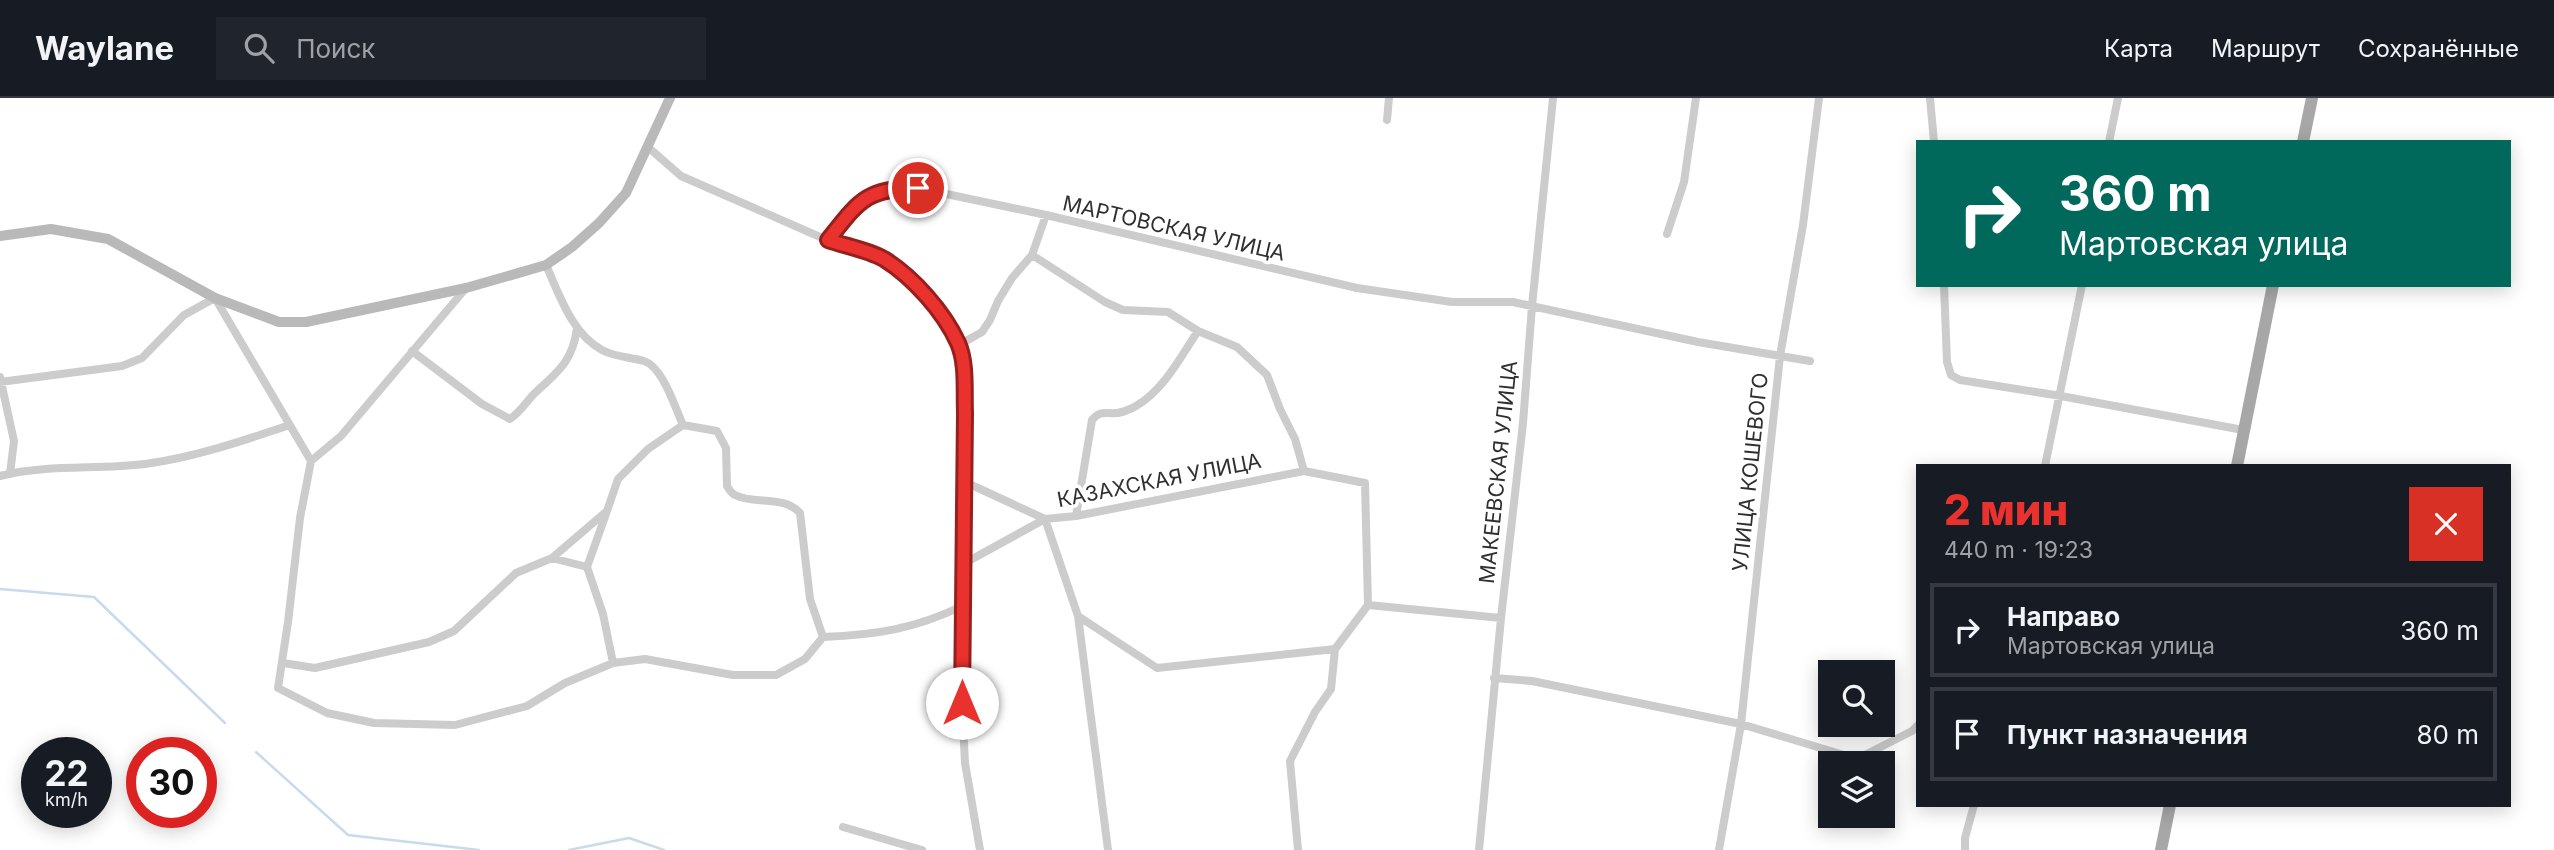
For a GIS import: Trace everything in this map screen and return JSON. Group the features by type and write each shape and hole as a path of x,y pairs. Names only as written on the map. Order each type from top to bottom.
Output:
{"main road":[{"path":"0,236 51,229 108,239 215,298 279,321 306,322 466,288 546,265 599,223 626,193 670,98"},
{"path":"2303,140 2312,98"},
{"path":"2236,464 2273,287"},
{"path":"2161,850 2170,807"}],"street":[{"path":"1387,120 1389,98"},
{"name":"МАКЕЕВСКАЯ УЛИЦА","path":"1479,850 1553,98"},
{"path":"1667,234 1684,181 1696,98"},
{"name":"УЛИЦА КОШЕВОГО","path":"1719,850 1741,723 1780,356 1803,225 1819,98"},
{"path":"1930,98 1934,140"},
{"path":"2109,140 2118,98"},
{"path":"649,148 681,176 828,240 882,258 910,278 930,301 959,345 963,372 965,482 962,703 965,763 980,850"},
{"name":"МАРТОВСКАЯ УЛИЦА","path":"828,240 855,205 875,192 890,188 918,188 1046,215 1357,288 1452,302 1513,302 1598,318 1698,342 1810,361"},
{"path":"959,345 982,332 1012,278 1032,255 1046,215"},
{"path":"1032,255 1105,302 1123,310 1168,313 1198,331 1237,347 1267,375 1295,439 1304,471"},
{"path":"546,265 577,328 601,350 648,361 663,379 683,425"},
{"path":"1944,287 1947,362 1951,375 1960,380 2243,430"},
{"path":"2045,464 2082,287"},
{"path":"466,288 341,436 311,461 300,518 278,688 327,713 374,723 455,725 527,706 565,683 613,663 645,659 733,675 776,676 805,659 822,637 896,631 934,620 962,606"},
{"path":"10,474 14,441 0,380 122,366 142,358 184,315 215,298 311,461"},
{"path":"412,351 482,404 510,419 521,411 535,392 551,380 570,356 577,328"},
{"path":"1076,516 1091,420 1096,414 1116,413 1137,405 1165,379 1198,331"},
{"path":"0,476 56,468 144,464 216,449 290,425"},
{"path":"613,663 603,614 587,567 618,480 648,449 683,425 717,431 726,448 727,486 735,495 783,503 794,507 800,513 810,599 822,637"},
{"name":"КАЗАХСКАЯ УЛИЦА","path":"965,482 1045,519 1076,516 1304,471 1364,483 1368,605"},
{"path":"283,663 315,668 429,642 454,631 516,573 552,558 607,511"},
{"path":"963,564 1045,519 1078,617 1108,850"},
{"path":"552,558 587,567"},
{"path":"1298,850 1290,761 1315,712 1331,689 1335,649 1368,605 1500,618"},
{"path":"1078,617 1157,668 1335,649"},
{"path":"1494,678 1532,681 1741,723 1857,759 1916,727"},
{"path":"1965,850 1965,838 1973,807"},
{"path":"843,827 922,850"}],"waterway":[{"path":"0,589 94,597 225,723"},
{"path":"256,752 348,835 479,850"},
{"path":"569,850 629,838 664,850"}],"route":[{"path":"918,188 890,188 875,192 855,205 828,240 882,258 910,278 930,301 959,345 965,413 966,530 963,564 962,703"}]}
